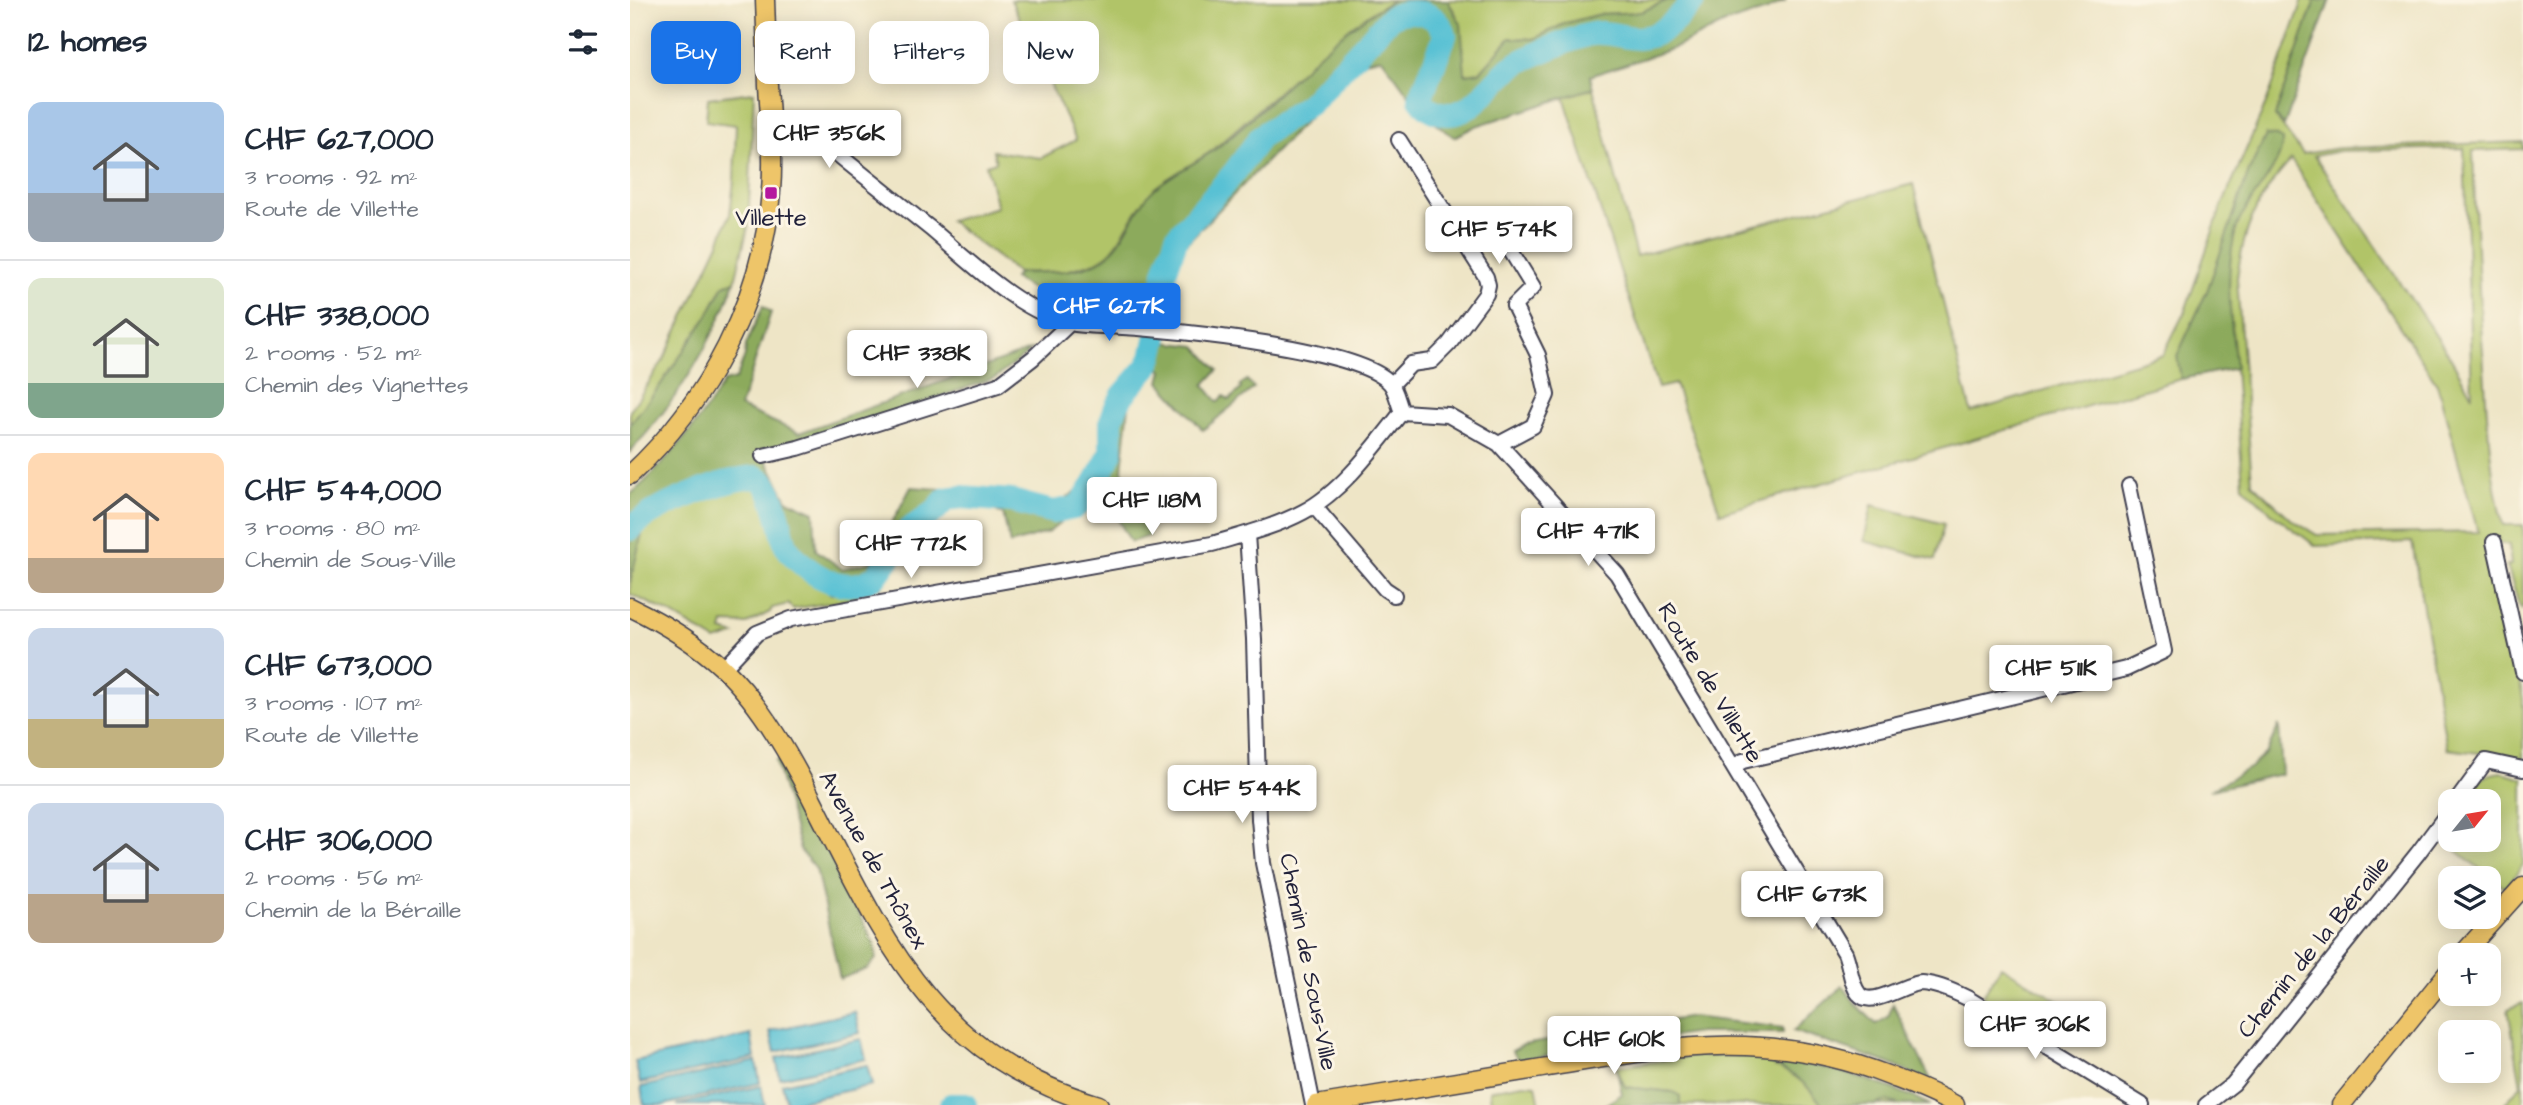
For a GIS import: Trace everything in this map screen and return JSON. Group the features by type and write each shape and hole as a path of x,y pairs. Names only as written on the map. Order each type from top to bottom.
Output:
{"main road":[{"path":"630,475 664,439 699,392 723,352 752,285 771,193 772,118 768,89 765,0"},
{"name":"Avenue de Thônex","path":"630,607 677,633 723,669 751,701 782,746 881,931 904,968 926,996 960,1030 1000,1061 1051,1088 1099,1105"},
{"path":"2473,943 2523,887"},
{"path":"2341,1105 2438,985"},
{"path":"1315,1105 1685,1046 1734,1044 1774,1046 1844,1060 1914,1085 1955,1105"}],"street":[{"path":"723,669 757,633 791,619 1212,544 1247,534 1314,506 1357,466 1402,412 1392,384 1375,372 1292,347 1070,323 1027,306 811,135 772,118"},
{"path":"1392,384 1411,364 1432,361 1449,344 1486,294 1488,285 1486,277 1399,140"},
{"path":"1499,444 1533,426 1547,395 1538,355 1514,306 1534,287 1506,243"},
{"path":"763,456 798,448 998,384 1033,358 1070,323"},
{"name":"Route de Villette","path":"1402,412 1448,415 1499,444 1617,574 1845,953 1861,997 1878,998 1913,984 1942,987 1967,998 2142,1105"},
{"path":"1734,766 1743,761 2126,669 2164,651 2129,486"},
{"path":"1314,506 1385,589 1394,595"},
{"name":"Chemin de Sous-Ville","path":"1247,534 1263,863 1315,1105"},
{"path":"2494,542 2523,672"},
{"path":"2466,789 2486,761 2523,769"},
{"name":"Chemin de la Béraille","path":"2206,1105 2219,1098 2233,1084 2438,826"}],"green space":[{"path":"1011,0 1394,0 1372,12 1311,62 1213,150 1156,187 1140,206 1111,253 1096,262 1065,271 1018,273 950,221 997,207 986,165 996,162 993,151 1041,158 1076,140 1050,84 1099,84 1099,21 1021,21"},
{"path":"1394,0 1447,0 1461,24 1465,74 1480,72 1510,38 1534,39 1566,23 1601,14 1641,12 1668,0 1786,0 1767,10 1725,23 1672,49 1590,76 1593,88 1476,126 1454,137 1422,113 1382,58 1364,61 1175,255 1167,254 1157,297 1158,322 1071,307 1041,295 1014,278 1018,273 1078,269 1107,256 1155,188 1237,132 1345,32"},
{"path":"1447,0 1668,0 1641,12 1601,14 1566,23 1534,39 1510,38 1465,98 1456,14"},
{"path":"2303,0 2315,0 2275,116 2303,154 2339,148 2523,142 2523,149 2473,151 2482,339 2494,479 2503,525 2523,525 2523,610 2507,565 2511,565 2509,545 2492,540 2523,699 2523,764 2487,754 2447,749 2412,542 2316,546 2274,515 2243,486 2235,368 2181,379 1720,513 1675,384 1658,388 1564,97 1593,88 1636,256 1913,184 1971,412 2163,355 2185,311 2221,208 2267,101","holes":["2464,148 2472,396 2449,355 2314,156 2340,151","2291,160 2437,384 2478,532 2317,535 2292,520 2252,483 2237,278 2243,244 2254,214 2260,201"]},
{"path":"2315,0 2330,0 2284,126 2275,116"},
{"path":"754,92 748,227 735,281 724,285 707,317 630,424 630,411 663,361 730,214 736,125 706,121 708,98"},
{"path":"2266,135 2277,136 2282,140 2281,150 2271,172 2242,216 2230,262 2229,297 2236,368 2181,379 2177,356 2207,291 2249,171"},
{"path":"735,281 715,328 691,372 663,413 630,452 630,424 707,317 724,285"},
{"path":"763,306 771,312 740,407 799,433 1033,349 995,378 803,443 761,450 787,500 814,512 816,550 842,569 871,562 911,487 988,492 1040,518 1091,480 1114,401 1129,405 1122,470 1149,536 1131,542 1101,490 1049,532 1010,544 1003,514 984,506 955,506 911,539 881,587 831,594 787,557 776,533 769,506 753,484 674,508 644,525 630,583 630,495 681,442 724,382 736,379 745,356 746,345"},
{"path":"1163,342 1196,346 1218,370 1204,385 1218,402 1224,396 1229,400 1247,380 1254,388 1203,430 1160,382 1163,370 1154,367"},
{"path":"754,484 769,506 776,533 831,594 856,591 858,598 793,609 788,604 772,608 770,612 747,624 724,623 722,631 734,635 716,641 670,613 630,594 643,525 674,508"},
{"path":"1872,505 1944,524 1935,560 1864,541"},
{"path":"2279,725 2282,774 2210,790 2251,767 2267,752"},
{"path":"781,758 875,945 876,959 867,969 840,979 816,869 800,850 776,761"},
{"path":"2502,772 2523,778 2523,865 2505,888 2501,885 2501,866 2477,866 2458,852 2501,852 2501,789 2472,789 2483,778"},
{"path":"2001,966 2062,1003 2044,1035 1982,997"},
{"path":"1843,986 1876,1024 1888,1017 1893,1004 1932,1082 1888,1063 1793,1031"},
{"path":"2523,1003 2523,1105 2504,1105 2521,1085 2508,1009"},
{"path":"1692,1017 1783,1028 1783,1033 1699,1033 1519,1060 1512,1051 1523,1045"},
{"path":"1752,1055 1843,1072 1887,1086 1930,1105 1680,1105 1673,1092 1625,1087 1616,1067 1692,1056"},
{"path":"1771,1058 1852,1075 1892,1088 1930,1105 1901,1105 1887,1101 1874,1105 1822,1105 1802,1081 1775,1067"},
{"path":"1616,1067 1625,1087 1673,1092 1680,1096 1680,1105 1605,1105 1622,1094"},
{"path":"1523,1084 1536,1085 1540,1105 1491,1105 1490,1090"}],"water":[{"path":"855,1012 860,1033 775,1052 770,1031"},
{"path":"751,1035 755,1058 640,1083 635,1061"},
{"path":"861,1039 866,1059 780,1078 776,1058"},
{"path":"756,1061 760,1083 663,1105 644,1105 641,1087"},
{"path":"867,1065 872,1085 787,1104 782,1084"},
{"path":"761,1086 765,1105 677,1105"}],"waterway":[{"path":"630,529 655,511 690,495 726,483 756,477 768,488 786,546 794,556 804,566 827,580 853,585 877,575 910,529 935,511 946,499 962,497 1012,501 1053,512 1074,508 1094,485 1111,452 1111,421 1116,407 1152,357 1160,323 1165,272 1177,237 1234,173 1261,136 1309,104 1390,18 1406,13 1423,13 1437,21 1442,28 1445,36 1420,99 1432,110 1452,114 1472,105 1506,71 1533,56 1570,40 1593,34 1606,33 1638,38 1656,34 1670,25 1694,0"},
{"path":"951,1105 965,1105"}],"place":[{"name":"Villette","path":"771,193"}]}
